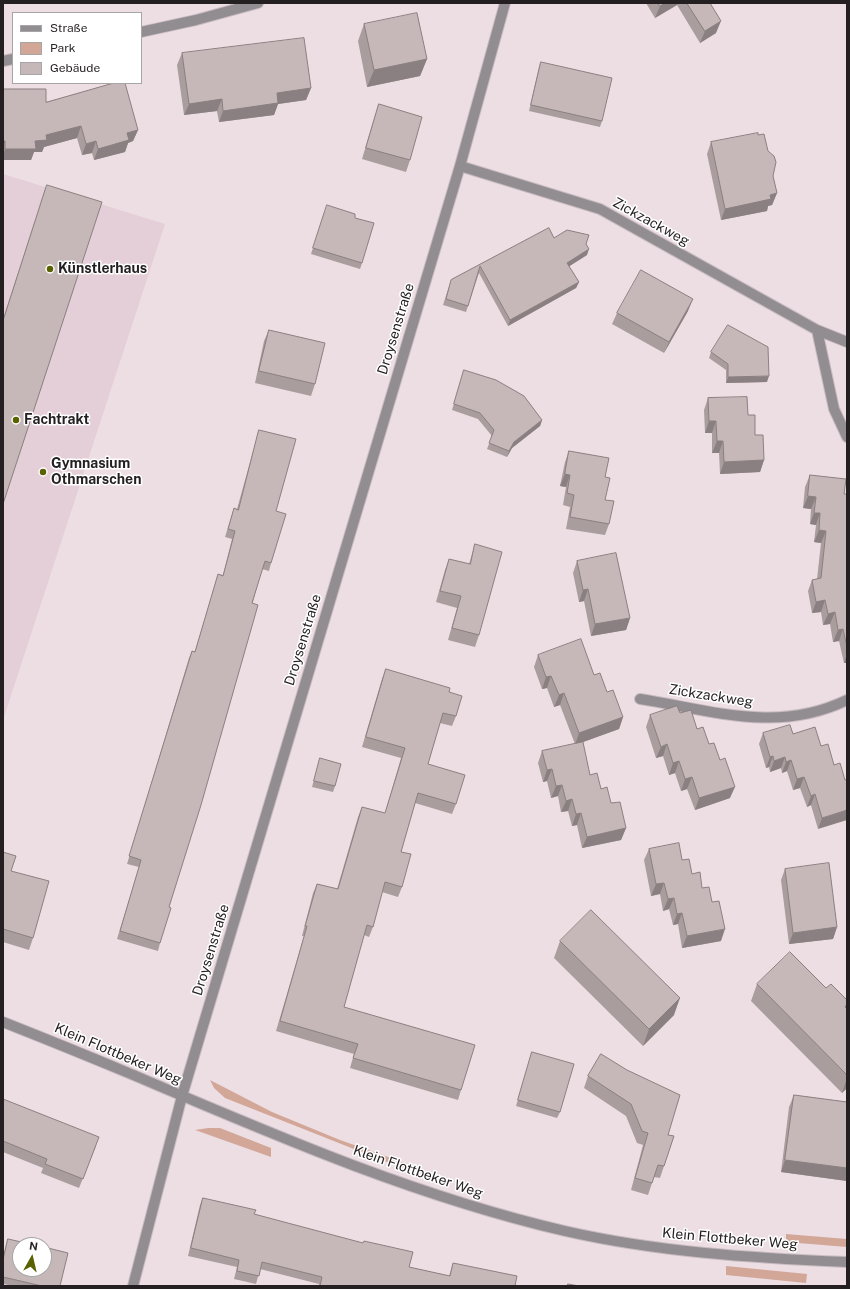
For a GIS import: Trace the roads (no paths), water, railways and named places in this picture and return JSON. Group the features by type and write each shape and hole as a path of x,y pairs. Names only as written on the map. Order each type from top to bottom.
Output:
{"street":[{"path":"142,32 196,20 258,3"},
{"name":"Droysenstraße","path":"133,1286 182,1096 460,166 505,3"},
{"name":"Zickzackweg","path":"460,166 600,209 817,330 847,342"},
{"path":"817,330 834,409 847,437"},
{"name":"Zickzackweg","path":"640,699 737,717 774,718 811,712 847,700"},
{"name":"Klein Flottbeker Weg","path":"3,1022 346,1163 479,1209 566,1231 640,1245 756,1258 847,1262"}],"place":[{"name":"Künstlerhaus","path":"50,269"},
{"name":"Fachtrakt","path":"16,420"},
{"name":"Gymnasium Othmarschen","path":"43,472"}]}
